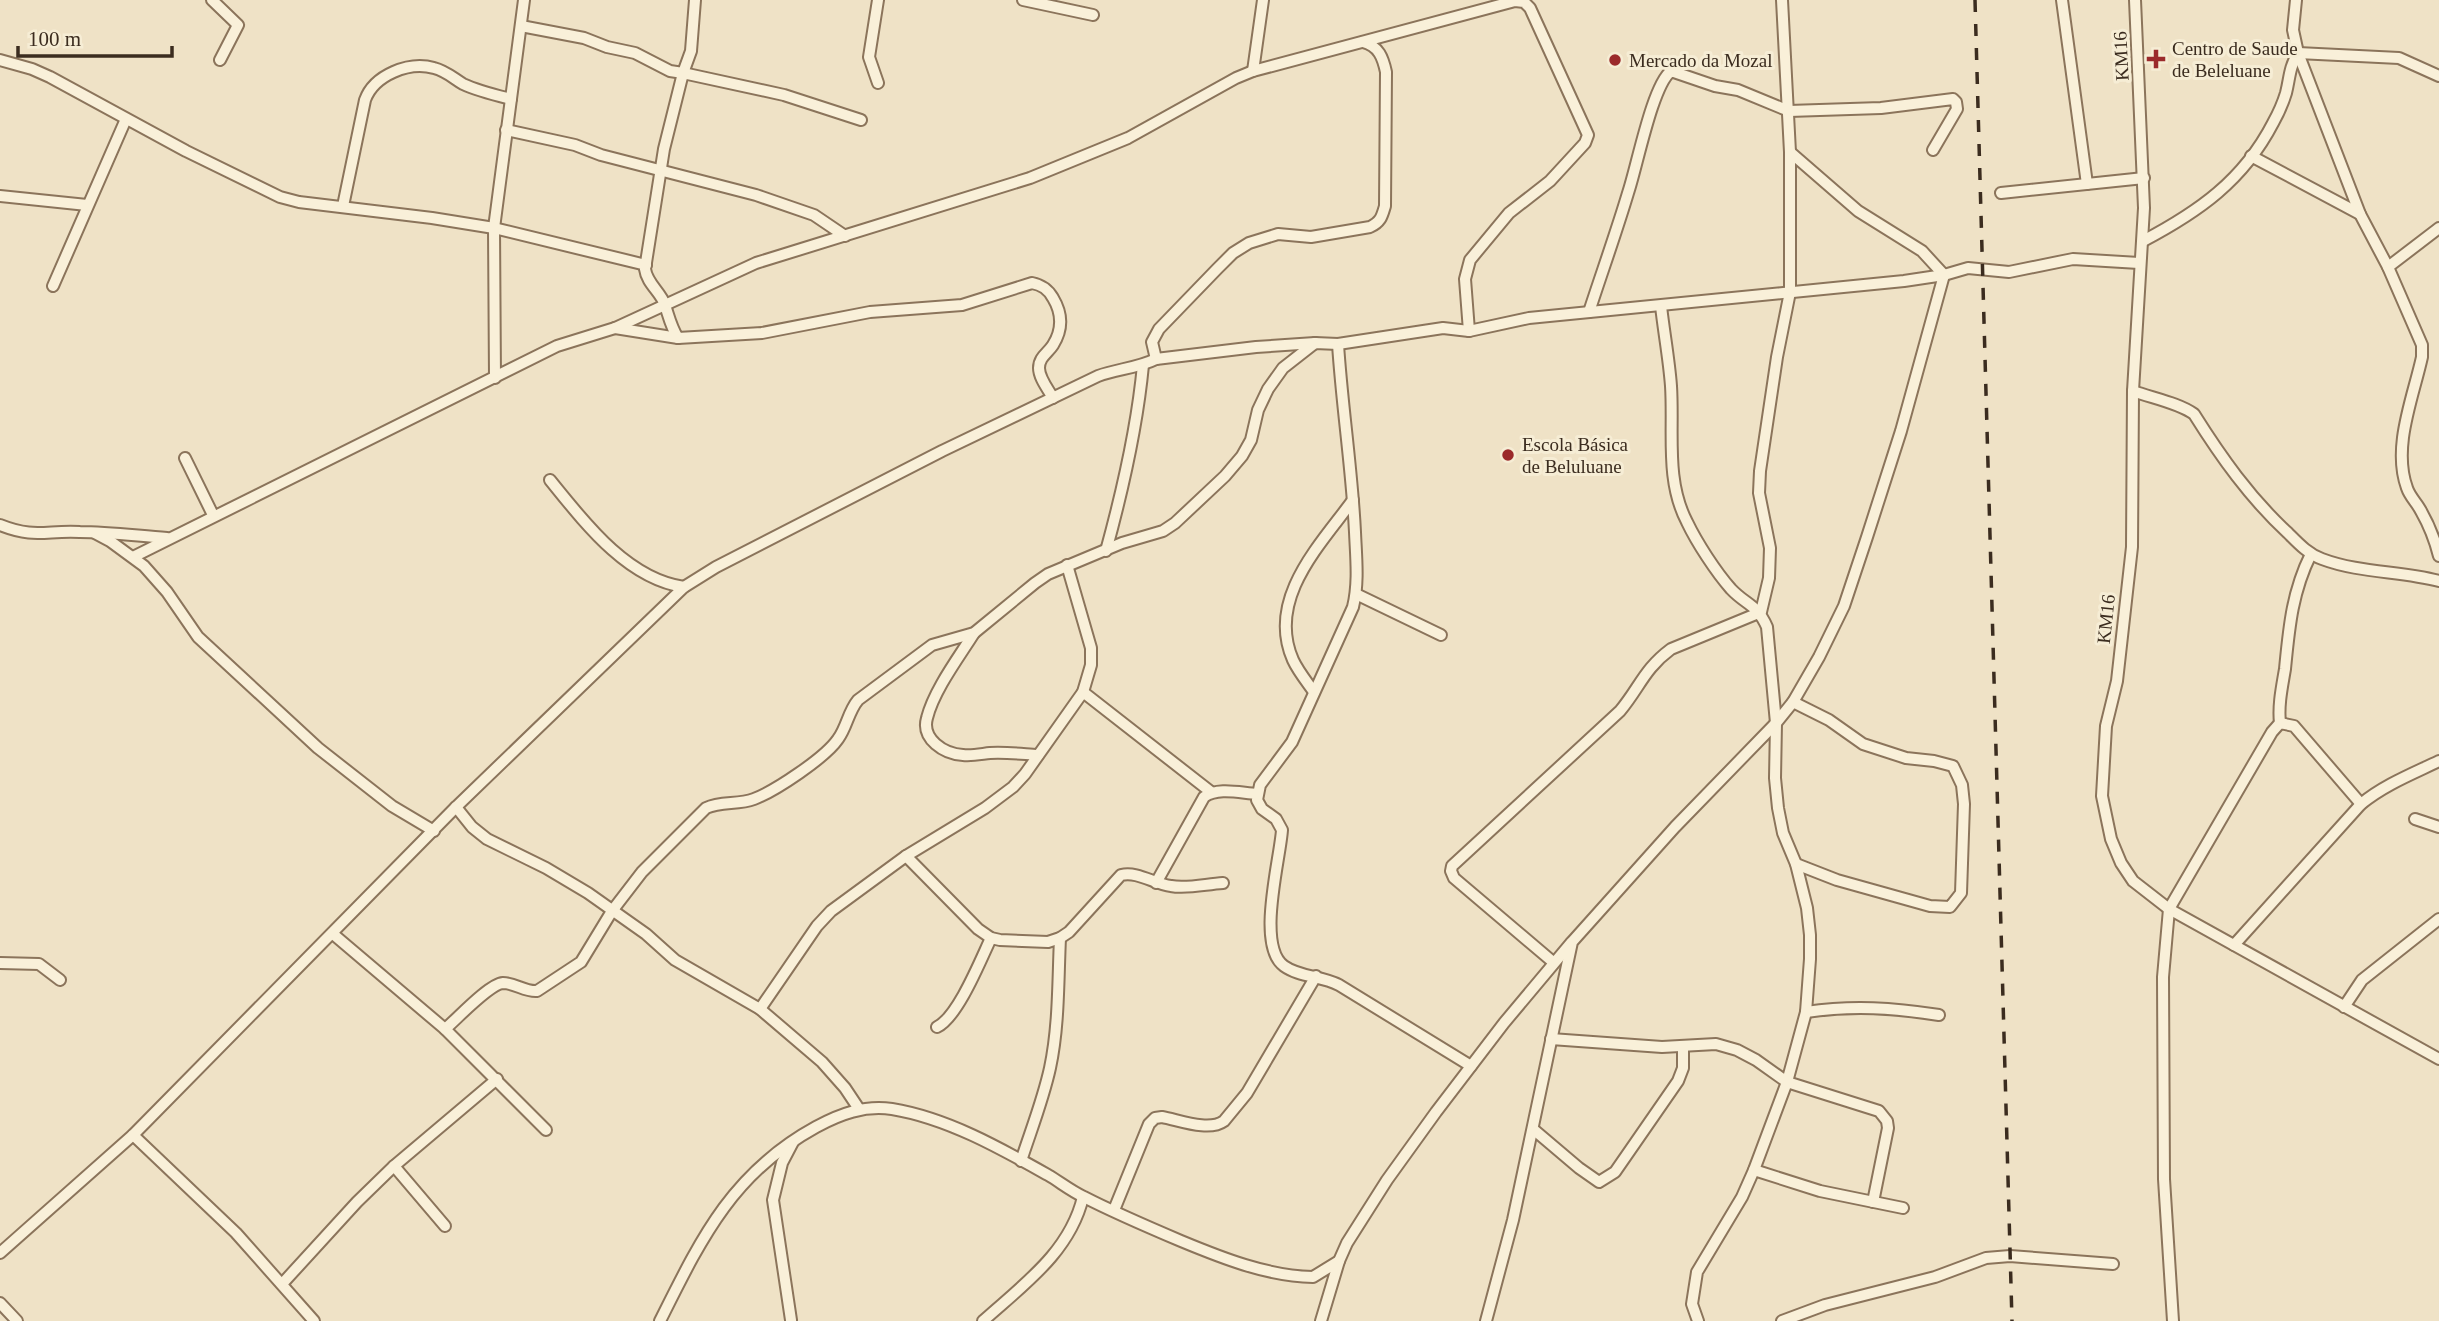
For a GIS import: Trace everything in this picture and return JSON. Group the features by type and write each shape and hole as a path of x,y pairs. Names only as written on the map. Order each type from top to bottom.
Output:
{"street":[{"path":"212,0 238,25 220,60"},
{"path":"495,378 494,229 524,0"},
{"path":"678,338 668,318 665,304 648,280 646,265 668,128 691,51 695,0"},
{"path":"878,0 869,57 878,83"},
{"path":"1023,0 1093,15"},
{"path":"1253,71 1263,0"},
{"path":"1698,1321 1692,1304 1697,1272 1742,1197 1754,1170 1787,1083 1806,1012 1810,935 1807,908 1796,864 1783,833 1778,808 1770,641 1761,612 1769,578 1770,548 1759,492 1760,471 1790,292 1789,111 1782,0"},
{"path":"2062,0 2087,184"},
{"name":"KM16","path":"2135,0 2144,178 2143,242 2139,263 2133,391 2132,547 2117,681 2106,726 2102,796 2111,839 2121,863 2133,881 2169,909 2439,1059"},
{"path":"2296,0 2293,30 2298,52 2360,214 2388,267 2422,345 2422,357 2402,444 2401,467 2408,492 2421,511 2439,556"},
{"path":"133,556 557,346 615,328 756,263 941,207 1042,173 1128,138 1253,71 1499,5 1524,2 1535,17 1588,135 1585,143 1550,181 1509,213 1470,260 1465,279 1469,331"},
{"path":"521,26 584,38 627,51 670,71 784,95 861,120"},
{"path":"1156,359 1153,342 1159,330 1233,253 1249,243 1278,234 1311,237 1370,227 1382,218 1385,206 1386,72 1381,55 1368,43 1363,42"},
{"path":"2298,52 2399,58 2439,76"},
{"path":"2143,242 2209,201 2242,169 2272,125 2285,96 2290,67 2298,52"},
{"path":"0,60 50,77 280,197 299,202 494,229 646,265"},
{"path":"343,206 365,100 372,86 384,76 422,66 434,68 481,91 511,99"},
{"path":"1589,312 1629,192 1652,107 1666,74 1671,71 1715,86 1738,90 1789,111 1881,108 1953,99 1957,109 1933,150"},
{"path":"53,286 126,119"},
{"path":"506,130 575,145 601,155 756,195 814,215 845,236"},
{"path":"1790,152 1858,211 1922,251 1944,275"},
{"path":"2251,156 2360,214"},
{"path":"2001,193 2144,178"},
{"path":"0,196 88,205"},
{"path":"2388,267 2439,228"},
{"path":"0,1253 132,1135 456,807 684,587 716,567 942,451 1106,373 1143,365 1156,359 1256,347 1338,344 1443,328 1469,331 1529,318 1944,275 1968,268 2009,272 2085,258 2139,263"},
{"path":"1321,1321 1347,1243 1387,1180 1471,1066 1553,962 1793,702 1844,606 1901,431 1944,275"},
{"path":"615,328 678,338 762,333 870,312 962,305 1032,283 1041,285 1051,295 1060,311 1059,333 1041,359 1039,369 1053,398"},
{"path":"1661,306 1671,386 1672,465 1676,493 1686,522 1731,589 1761,612"},
{"path":"1038,755 992,753 965,756 938,746 928,736 926,720 934,701 974,632 1035,583 1068,565 1122,543 1163,531 1175,523 1225,476 1242,456 1251,440 1258,410 1268,389 1283,368 1315,343"},
{"path":"1338,344 1353,500 1356,594 1353,607 1292,741 1257,793 1262,809 1276,819 1282,830 1270,936 1276,957 1283,965 1339,985 1471,1066"},
{"path":"1106,551 1139,411 1143,365"},
{"path":"2133,391 2155,400 2185,407 2194,414 2241,484 2273,519 2312,554 2325,560 2376,571 2439,581"},
{"path":"185,458 213,515"},
{"path":"550,480 616,552 655,579 684,587"},
{"path":"1314,692 1293,660 1287,636 1286,621 1291,593 1303,566 1353,500"},
{"path":"0,525 29,534 82,531 169,538"},
{"path":"95,533 133,556 144,566 167,592 198,637 272,708 367,788 434,831"},
{"path":"2173,1321 2164,1180 2163,977 2169,909 2272,732 2280,723 2279,706 2290,613 2298,584 2312,554"},
{"path":"760,1009 817,926 831,911 906,856 1004,794 1025,774 1083,692 1091,665 1091,648 1068,565"},
{"path":"1356,594 1441,635"},
{"path":"1553,962 1454,878 1452,866 1620,711 1659,657 1671,649 1761,612"},
{"path":"445,1029 495,985 510,984 530,992 537,991 581,962 612,911 642,872 706,808 714,804 753,799 769,792 812,763 836,742 851,708 858,700 932,645 974,632"},
{"path":"1083,692 1211,792 1257,793"},
{"path":"1793,702 1829,720 1863,744 1906,758 1953,766 1962,785 1964,804 1961,893 1950,907 1930,906 1837,880 1796,864"},
{"path":"2280,723 2294,726 2361,804"},
{"path":"2234,945 2361,804 2394,782 2439,761"},
{"path":"1156,883 1205,797 1211,792"},
{"path":"456,807 472,827 487,839 588,893 646,934 675,960 760,1009 822,1062 859,1109"},
{"path":"2415,819 2439,827"},
{"path":"906,856 978,929 991,938 1048,942 1060,938 1069,932 1121,875 1131,873 1156,883 1180,887 1223,883"},
{"path":"2344,1007 2362,980 2439,919"},
{"path":"333,934 445,1029 546,1130"},
{"path":"937,1027 944,1024 961,1000 991,938"},
{"path":"1021,1161 1044,1095 1051,1065 1060,938"},
{"path":"1486,1321 1513,1220 1572,942"},
{"path":"0,962 39,964 61,979"},
{"path":"1114,1210 1149,1124 1155,1118 1163,1117 1210,1125 1224,1121 1253,1084 1316,976"},
{"path":"1806,1012 1844,1007 1885,1008 1940,1015"},
{"path":"1551,1039 1662,1047 1716,1044 1756,1060 1787,1083 1883,1115 1888,1128 1873,1202"},
{"path":"1533,1129 1578,1168 1600,1182 1615,1172 1678,1081 1683,1068 1683,1046"},
{"path":"282,1284 394,1166 497,1079"},
{"path":"660,1321 680,1279 718,1216 760,1165 793,1141 836,1116 859,1109 891,1109 918,1115 973,1135 1083,1197 1165,1234 1247,1265 1313,1277 1339,1261"},
{"path":"132,1135 207,1204 314,1321"},
{"path":"791,1320 773,1200 782,1163 791,1150 793,1141"},
{"path":"776,1153 782,1163"},
{"path":"394,1166 445,1226"},
{"path":"1754,1170 1820,1191 1903,1208"},
{"path":"983,1321 1063,1244 1079,1213 1083,1197"},
{"path":"0,1243 12,1242"},
{"path":"1782,1321 1825,1305 1935,1278 1986,1258 2010,1256 2113,1264"},
{"path":"0,1303 17,1321"}],"railway":[{"path":"1975,0 2012,1321"}],"place":[{"name":"Centro de Saude de Beleluane","path":"2156,59"},
{"name":"Mercado da Mozal","path":"1615,60"},
{"name":"Escola Básica de Beluluane","path":"1508,455"}]}
